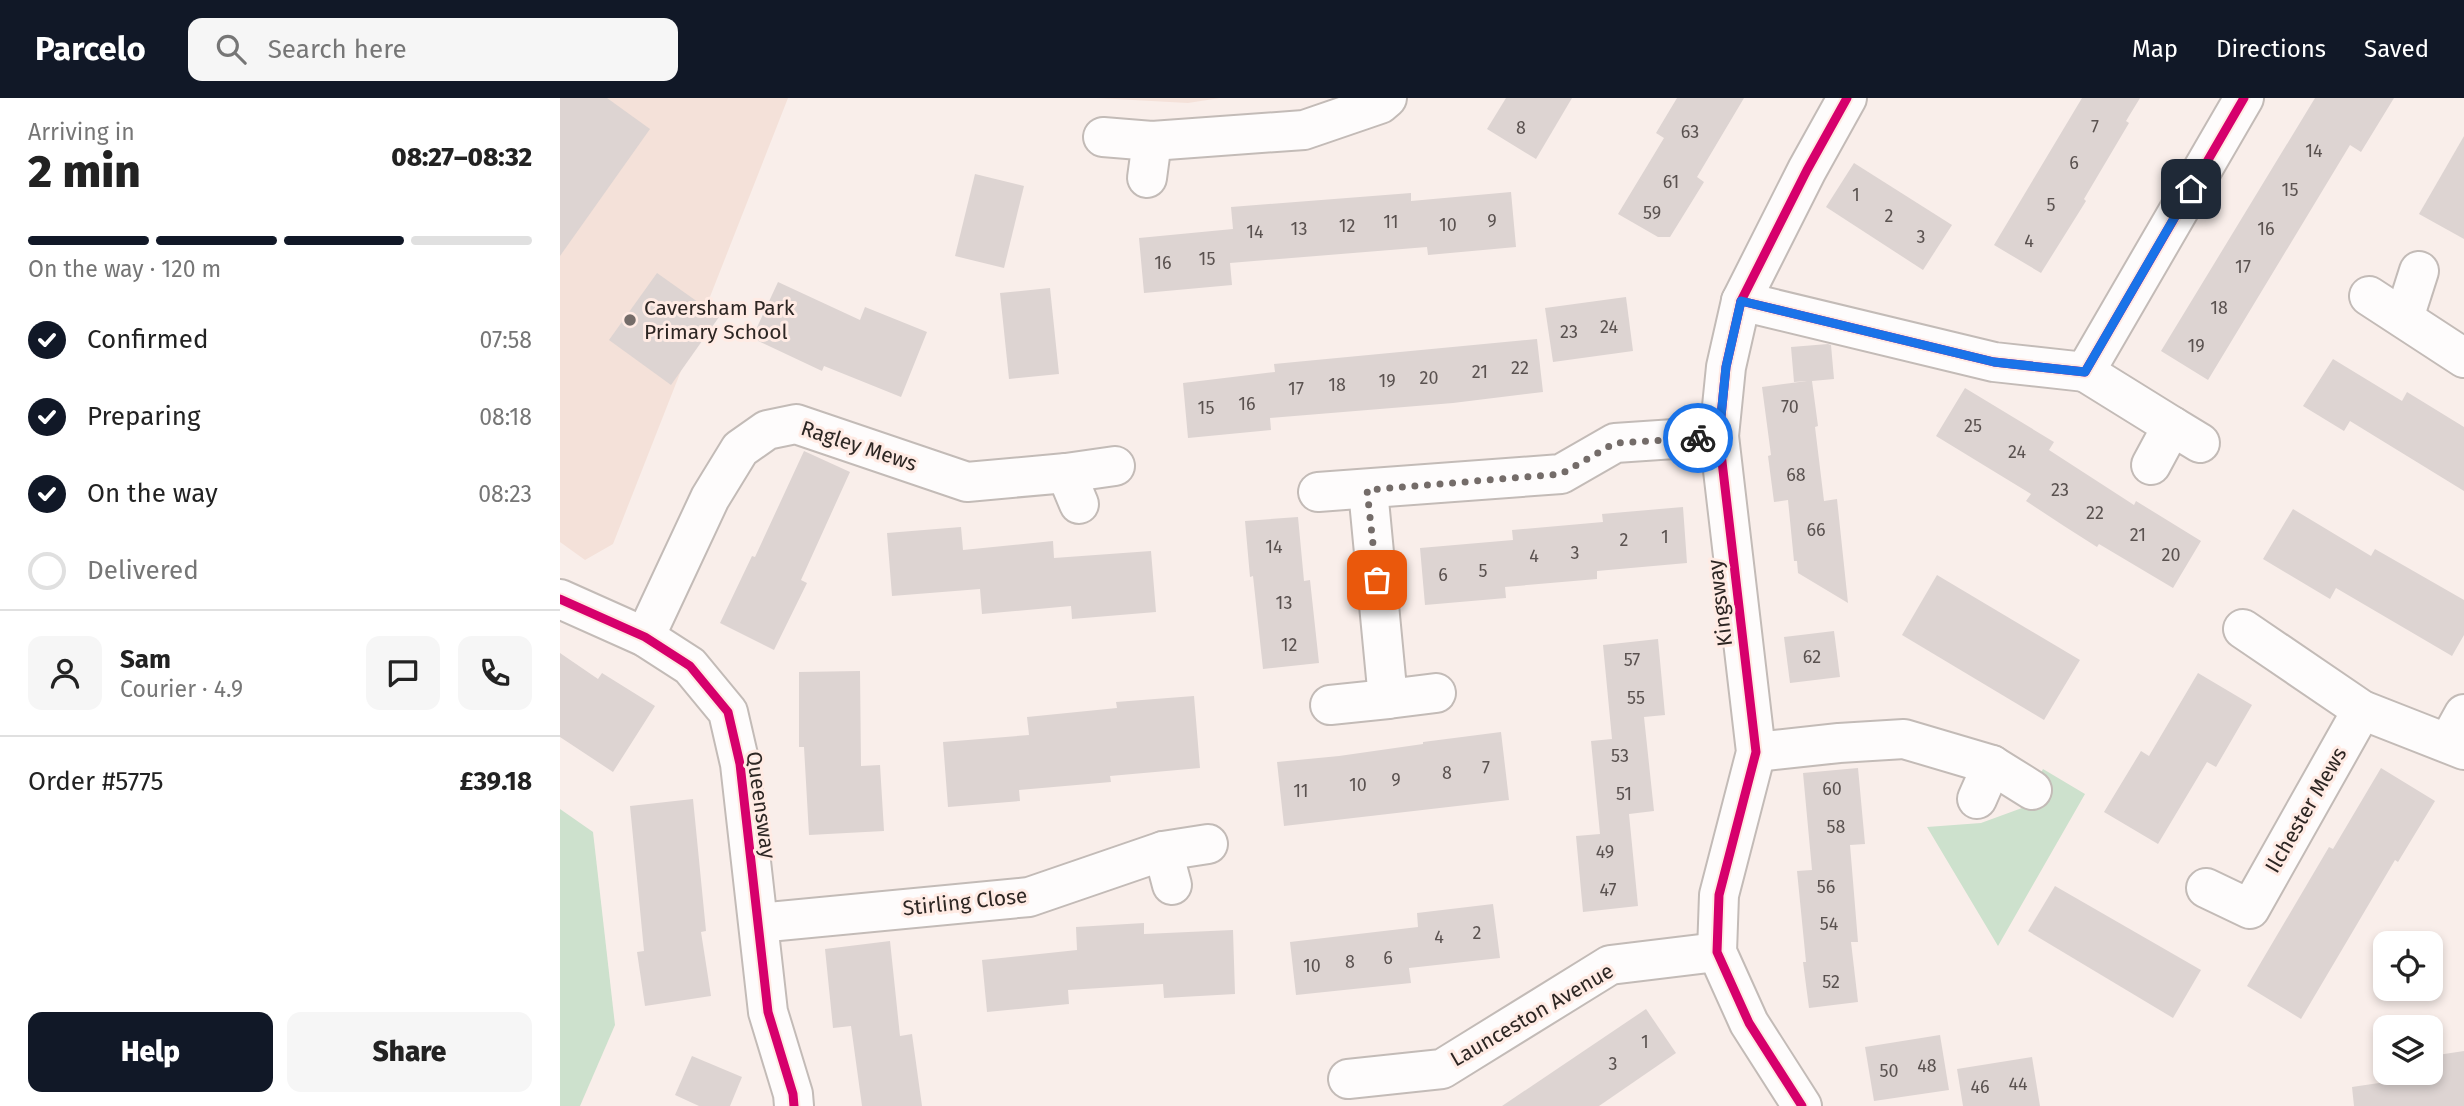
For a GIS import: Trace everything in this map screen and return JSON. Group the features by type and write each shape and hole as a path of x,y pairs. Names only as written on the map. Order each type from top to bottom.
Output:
{"street":[{"path":"1103,137 1152,141 1304,130 1380,104 1387,98"},
{"name":"Kingsway","path":"1802,1106 1749,1023 1717,952 1719,895 1756,752 1719,436 1726,367 1741,301 1807,170 1847,98"},
{"path":"2085,372 2244,98"},
{"path":"1147,178 1152,141"},
{"path":"2404,318 2419,271"},
{"path":"2369,296 2464,358"},
{"path":"1741,301 1994,362 2085,372 2186,435 2151,465"},
{"name":"Ragley Mews","path":"645,637 710,498 740,449 767,430 796,424 967,482 1072,489 1115,466"},
{"path":"1318,492 1561,474 1615,443 1719,436"},
{"path":"1367,490 1388,699"},
{"name":"Queensway","path":"560,599 645,637 690,666 728,712 740,764 768,1012 793,1094 794,1106"},
{"path":"2243,629 2362,710 2459,736"},
{"path":"1330,705 1436,693"},
{"name":"Ilchester Mews","path":"2206,888 2245,918 2362,710"},
{"path":"1756,752 1839,743 1904,740 1992,765 2032,790"},
{"path":"1977,800 1992,765"},
{"name":"Stirling Close","path":"759,923 1029,897 1168,868 1208,844"},
{"name":"Launceston Avenue","path":"1348,1079 1441,1069 1610,965 1717,952"}],"shaded area":[{"name":"Caversham Park Primary School","path":"560,98 788,98 613,544 585,560 560,542"},
{"path":"1096,98 1220,98 1188,103"}],"green space":[{"path":"2043,769 2085,794 1998,946 1927,827 1981,823 2022,808"},
{"path":"560,809 593,832 615,1025 580,1106 560,1106"}],"building":[{"path":"560,98 607,98 650,129 560,256"},
{"path":"1506,98 1572,98 1536,159 1487,129"},
{"path":"1677,98 1744,98 1697,177 1704,182 1670,237 1658,237 1618,214 1664,138 1656,133"},
{"path":"2082,98 2140,98 2126,121 2129,123 2084,199 2086,201 2041,273 1994,245"},
{"path":"2315,98 2394,98 2361,152 2350,145 2208,380 2161,351"},
{"path":"2464,136 2464,239 2419,214"},
{"path":"1854,163 1952,225 1923,270 1826,207"},
{"path":"975,174 1024,186 1004,268 955,256"},
{"path":"1511,192 1516,247 1428,255 1427,247 1230,263 1232,285 1144,293 1139,238 1233,229 1231,207 1411,193 1411,201"},
{"path":"657,273 719,317 671,385 609,340"},
{"path":"778,282 860,320 865,307 927,332 901,397 824,366 822,371 752,338"},
{"path":"1050,288 1059,374 1009,379 1000,293"},
{"path":"1626,297 1633,351 1553,362 1545,308"},
{"path":"1537,339 1543,392 1453,403 1270,418 1271,430 1188,438 1183,383 1275,372 1274,364"},
{"path":"1831,345 1834,379 1812,381 1818,426 1815,427 1824,501 1837,499 1848,603 1798,573 1797,561 1794,561 1788,500 1774,502 1762,387 1807,381 1794,382 1791,347"},
{"path":"2333,359 2402,401 2407,392 2464,427 2464,491 2350,421 2344,431 2303,406"},
{"path":"1965,388 2054,442 2049,450 2134,505 2136,501 2201,541 2173,588 2064,526 2026,501 2031,494 1936,436"},
{"path":"804,451 850,472 801,580 807,583 774,650 720,623 752,556 755,557"},
{"path":"1683,507 1687,563 1597,571 1597,579 1505,587 1506,598 1425,605 1420,548 1513,540 1512,530 1603,522 1602,514"},
{"path":"2293,509 2371,556 2375,549 2464,600 2464,635 2452,656 2336,588 2330,599 2263,559"},
{"path":"1298,517 1304,581 1310,580 1319,663 1263,669 1245,521"},
{"path":"961,527 963,550 1053,541 1054,558 1151,551 1156,612 1072,619 1071,606 982,614 980,589 892,596 887,533"},
{"path":"1937,575 2080,660 2044,720 1902,635"},
{"path":"1834,631 1840,677 1790,683 1784,637"},
{"path":"1658,639 1665,715 1644,717 1654,811 1629,814 1638,906 1583,912 1576,836 1600,834 1591,741 1612,739 1603,645"},
{"path":"560,653 598,679 602,673 655,706 613,772 560,737"},
{"path":"860,671 861,766 880,765 884,831 809,835 804,747 799,747 799,672"},
{"path":"2198,673 2252,705 2216,767 2207,762 2158,844 2104,812 2141,751 2149,756"},
{"path":"1194,696 1200,768 1110,776 1111,782 1019,790 1020,801 948,807 943,742 1029,735 1027,717 1117,708 1116,702"},
{"path":"1501,732 1509,800 1284,826 1277,762 1339,756"},
{"path":"1858,768 1865,844 1850,845 1858,942 1851,942 1858,1002 1809,1008 1797,871 1812,870 1803,773"},
{"path":"2381,768 2435,801 2398,862 2395,860 2301,1019 2247,986 2329,847 2333,849"},
{"path":"693,799 706,931 701,932 711,996 645,1006 637,952 644,951 630,806"},
{"path":"2055,886 2201,970 2173,1018 2028,931"},
{"path":"1493,904 1500,958 1409,968 1411,983 1296,995 1290,942 1418,927 1417,913"},
{"path":"1144,923 1144,934 1233,930 1235,994 1164,998 1163,984 1068,990 1069,1004 987,1012 982,960 1077,950 1076,927"},
{"path":"890,941 900,1036 912,1034 922,1106 862,1106 851,1026 833,1028 825,949"},
{"path":"1646,1009 1676,1053 1599,1106 1502,1106"},
{"path":"1940,1035 1949,1090 1874,1101 1865,1047"},
{"path":"2464,1051 2464,1106 2354,1106 2352,1087 2373,1084 2443,1085 2443,1054"},
{"path":"692,1056 742,1077 730,1106 699,1106 675,1095"},
{"path":"2032,1057 2040,1106 1963,1106 1957,1069"}],"cycle path":[{"path":"1802,1106 1749,1023 1717,952 1719,895 1756,752 1719,436 1726,367 1741,301 1807,170 1847,98"},
{"path":"1741,301 1994,362 2085,372 2244,98"},
{"path":"560,599 645,637 690,666 728,712 740,764 768,1012 793,1094 794,1106"}],"way so far":[{"path":"1377,580 1367,490 1561,474 1615,443 1698,438"}],"place":[{"name":"Caversham Park Primary School","path":"630,320"}],"route":[{"path":"1698,438 1719,436 1726,367 1741,301 1994,362 2085,372 2191,189"}]}
